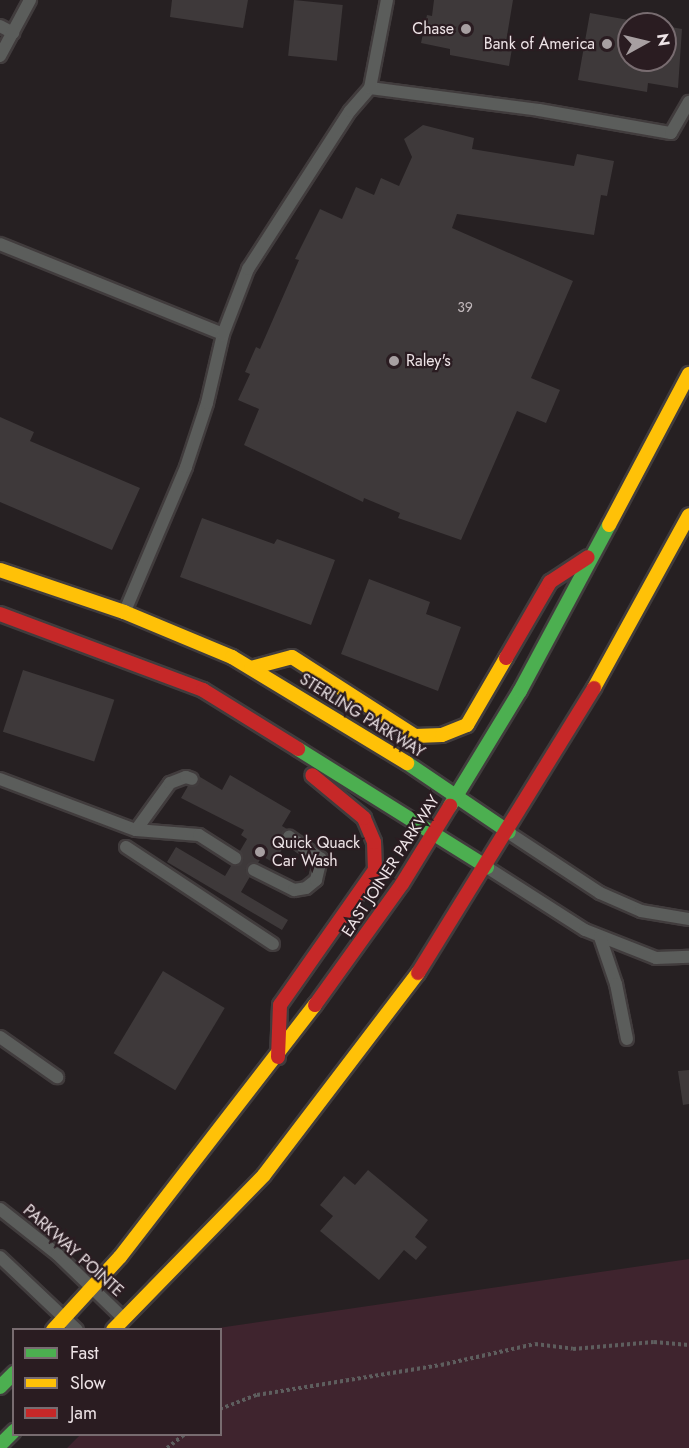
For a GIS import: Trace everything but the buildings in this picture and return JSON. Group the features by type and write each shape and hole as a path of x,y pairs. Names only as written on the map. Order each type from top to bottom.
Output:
{"main road":[{"name":"EAST JOINER PARKWAY","path":"55,1328 120,1257 278,1057 365,938 457,796 520,691 689,374"},
{"path":"114,1328 271,1167 391,1011 509,832 689,515"},
{"path":"251,668 292,657 415,736 442,735 467,725 550,582 592,554"},
{"name":"STERLING PARKWAY","path":"0,570 182,634 251,668 457,796 509,832"},
{"path":"0,615 161,671 223,701 487,867"},
{"path":"223,701 364,818 374,843 375,870 280,1005 278,1057"},
{"path":"0,1387 12,1375"},
{"path":"0,1445 12,1433"}],"lane":[{"path":"0,56 30,0"},
{"path":"124,612 186,467 207,403 223,334 248,269 350,111 370,88 387,0"},
{"path":"0,26 14,33"},
{"path":"370,88 539,110 671,133 689,102"},
{"path":"0,244 223,334"},
{"path":"136,830 170,783 186,777 192,779"},
{"path":"0,779 136,830 199,835 235,858"},
{"name":"STERLING PARKWAY","path":"509,832 600,893 641,911 689,919"},
{"path":"254,870 294,890 316,880 321,859 289,837"},
{"path":"126,847 273,944"},
{"path":"487,867 600,937 656,958 689,957"},
{"path":"600,937 616,984 627,1039"},
{"path":"0,1037 57,1077"},
{"name":"PARKWAY POINTE","path":"0,1209 57,1254 124,1319"},
{"path":"0,1257 76,1328"}],"path":[{"path":"222,1408 257,1395 441,1365 535,1344 573,1349 654,1342 689,1345"},
{"path":"167,1448 182,1436"}],"shaded area":[{"path":"689,1259 689,1448 67,1448 79,1436 222,1436 222,1328 218,1328"}],"traffic: fast":[{"path":"450,806 520,691 609,525"},
{"path":"298,749 487,867"},
{"path":"407,763 509,832"},
{"path":"0,1387 12,1375"},
{"path":"0,1445 12,1433"}],"traffic: slow":[{"path":"609,525 689,374"},
{"path":"594,688 689,515"},
{"path":"0,570 124,612 232,657 407,763"},
{"path":"251,668 292,657 415,736 442,735 467,725 506,658"},
{"path":"115,1328 264,1175 418,973"},
{"path":"55,1328 120,1257 315,1005"}],"traffic: jam":[{"path":"506,658 550,582 588,557"},
{"path":"0,614 203,690 298,749"},
{"path":"418,973 594,688"},
{"path":"278,1057 280,1005 375,870 374,842 364,818 312,775"},
{"path":"315,1005 402,884 450,806"}],"place":[{"name":"Chase","path":"466,29"},
{"name":"Bank of America","path":"607,44"},
{"name":"Raley's","path":"394,361"},
{"name":"Quick Quack Car Wash","path":"260,852"}]}
